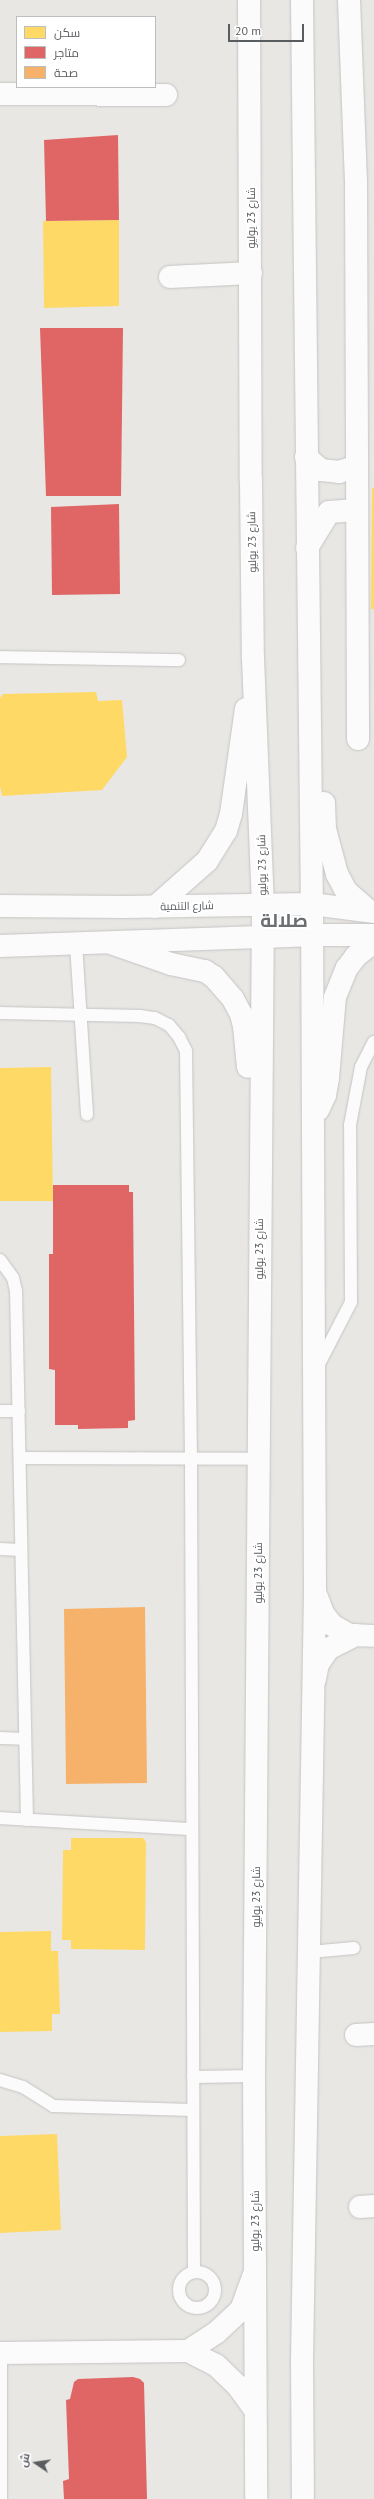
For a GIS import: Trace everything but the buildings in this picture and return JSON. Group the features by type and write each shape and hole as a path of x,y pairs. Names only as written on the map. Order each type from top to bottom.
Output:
{"main road":[{"name":"شارع 23 يوليو","path":"249,0 253,658 262,905 254,2076 256,2499"},
{"path":"302,0 308,716 312,904 315,1592 315,1680 303,2346 303,2499"},
{"path":"349,0 356,181 358,739"},
{"path":"0,94 166,95"},
{"path":"170,277 251,273"},
{"path":"306,457 322,470 339,472 357,466"},
{"path":"307,549 329,512 357,510"},
{"path":"155,907 208,861 226,831 231,814 253,658"},
{"path":"308,716 323,756 325,829 335,868 346,891 372,911"},
{"name":"شارع التنمية","path":"0,906 155,907 312,904 372,911"},
{"path":"0,946 311,935 374,935"},
{"path":"312,1117 325,1095 335,997 347,968 356,956 374,942"},
{"path":"111,943 164,962 204,971 225,989 241,1014 244,1026 251,1105 260,1123"},
{"path":"315,1592 324,1615 332,1625 341,1632 365,1636"},
{"path":"315,1680 318,1664 328,1649 365,1636"},
{"path":"188,2351 216,2333 241,2310 255,2273"},
{"path":"1,2353 188,2351 220,2369 237,2385 255,2410"}],"lane":[{"path":"0,658 179,660"},
{"path":"76,944 87,1115"},
{"path":"0,1013 80,1014 155,1018 169,1026 179,1037 186,1051 191,1460 194,2272"},
{"path":"314,1374 351,1302 350,1125 361,1066 374,1042"},
{"path":"0,1260 13,1278 16,1291 27,1820"},
{"path":"0,1411 19,1411"},
{"path":"20,1458 191,1460 259,1459"},
{"path":"0,1549 21,1550"},
{"path":"0,1738 25,1739"},
{"path":"0,1818 192,1829"},
{"path":"310,1952 354,1948"},
{"path":"193,2077 254,2076"},
{"path":"0,2080 23,2087 53,2106 193,2110"},
{"path":"1,2353 1,2499"}],"district":[{"name":"صلالة","path":"284,921"}]}
